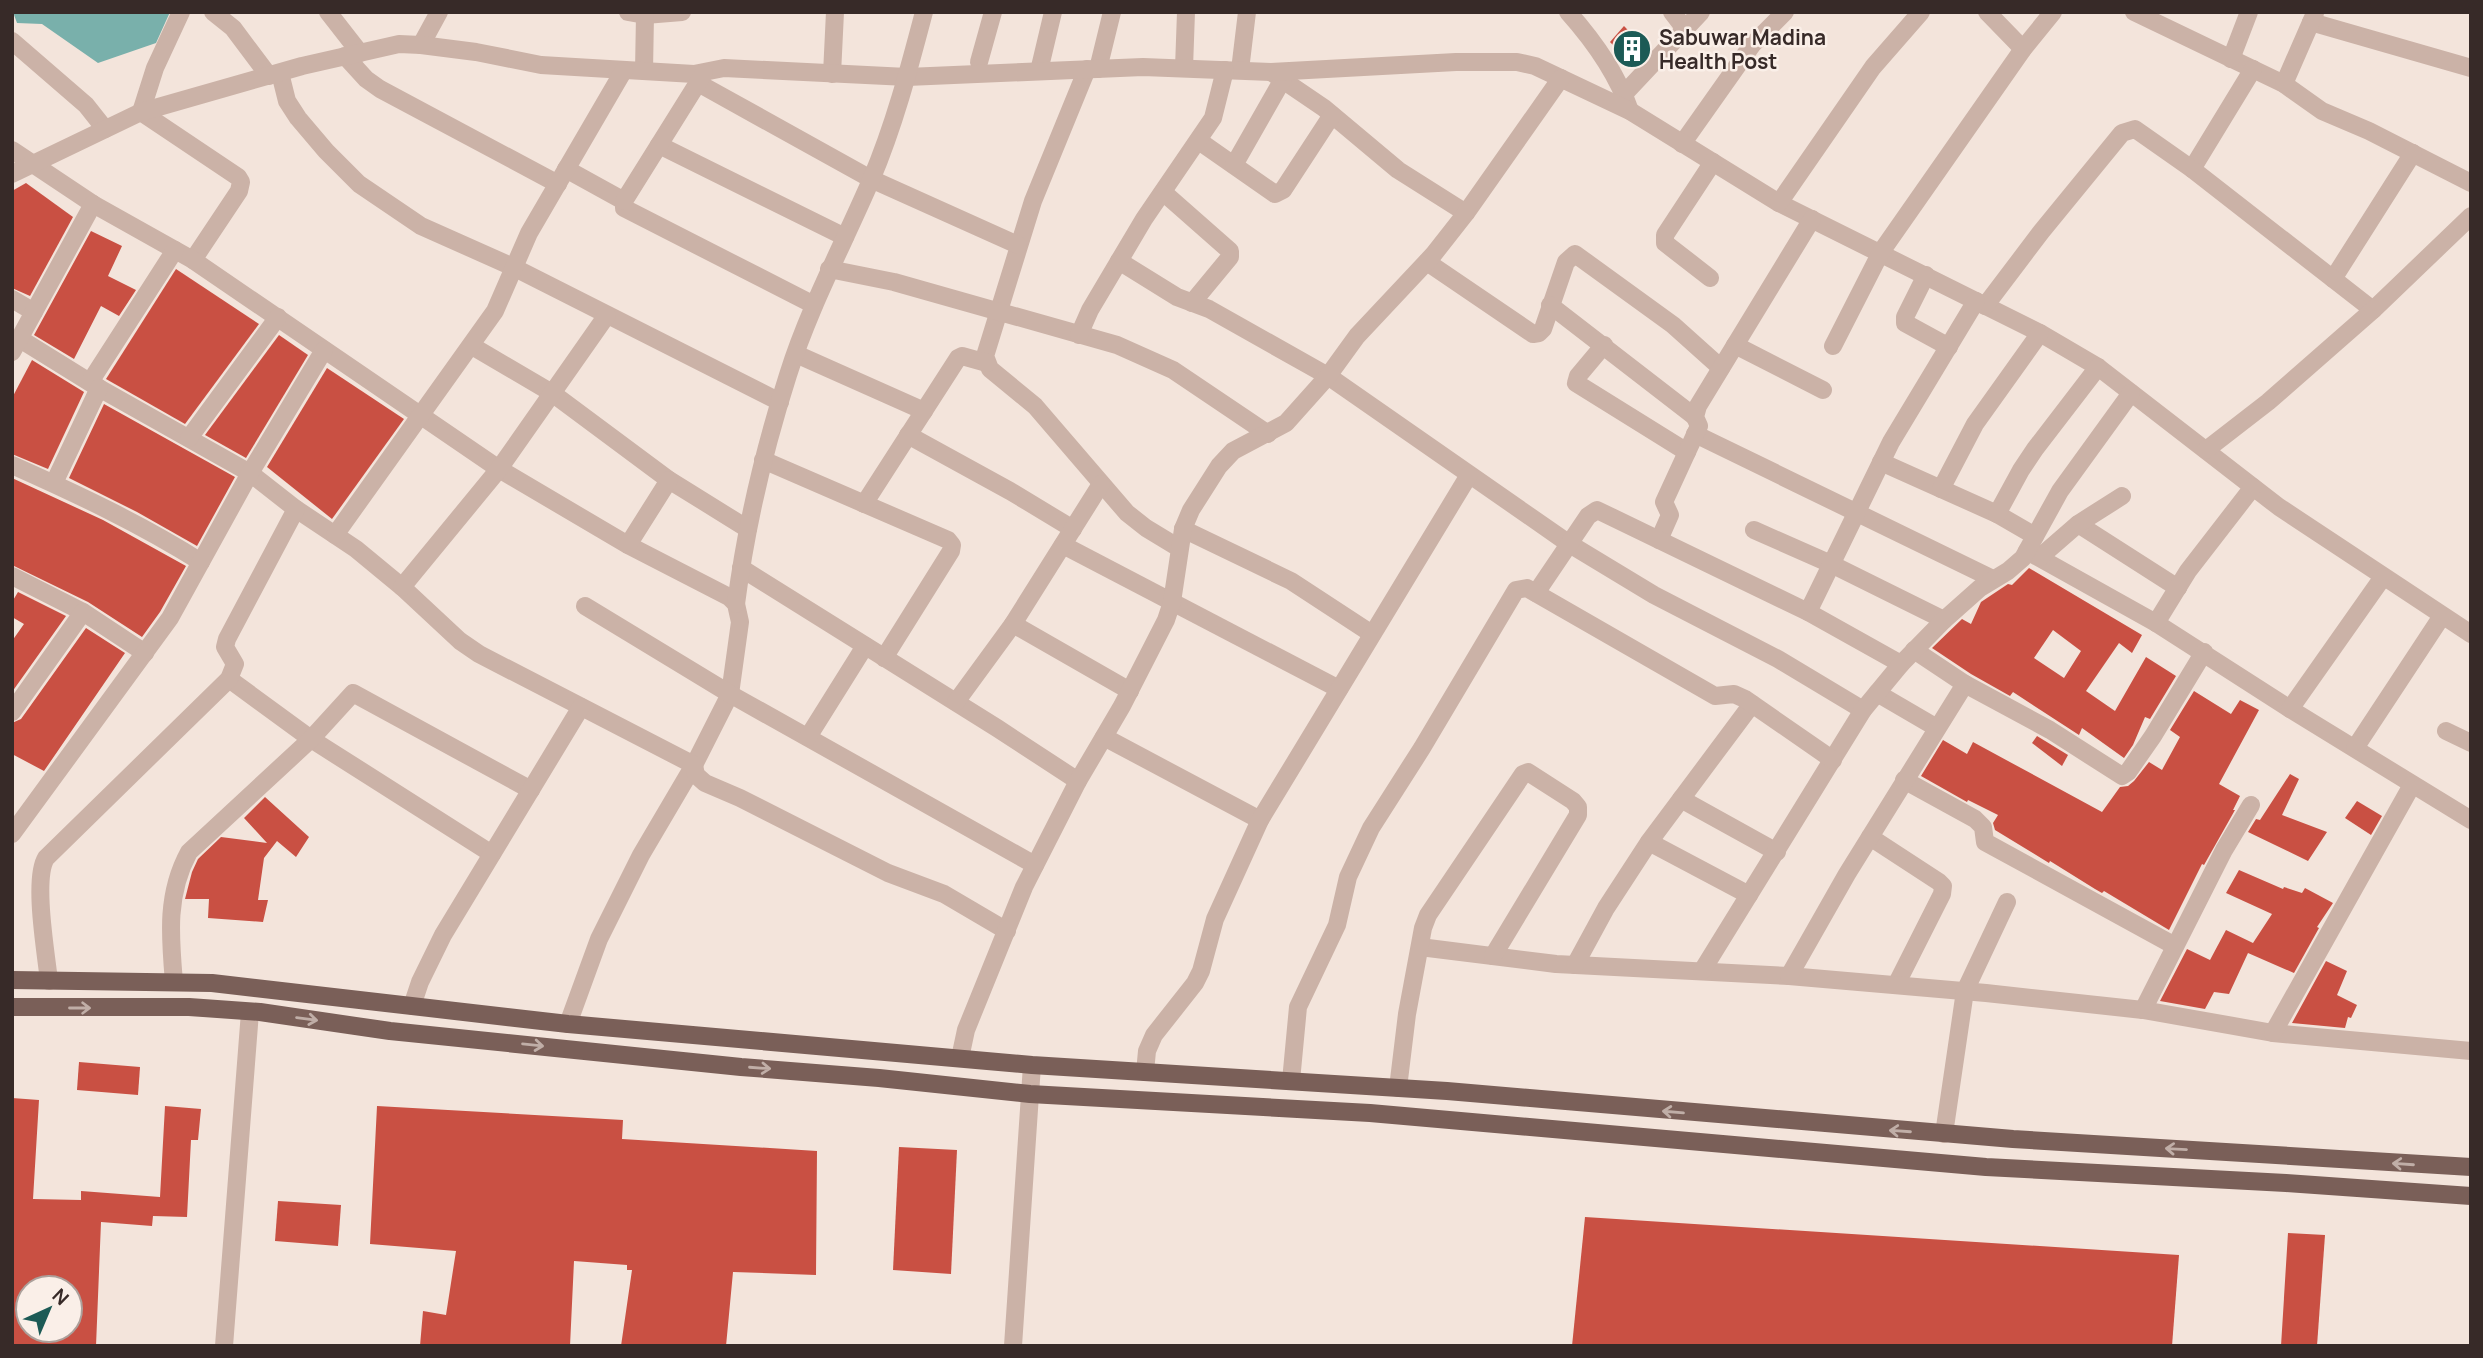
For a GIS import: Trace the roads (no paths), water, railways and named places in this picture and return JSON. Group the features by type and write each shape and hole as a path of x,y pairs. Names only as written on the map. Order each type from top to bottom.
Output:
{"main road":[{"path":"12,980 212,983 568,1024 1032,1065 1398,1088 1944,1134 2471,1167"},
{"path":"211,1009 212,983"},
{"path":"12,1007 211,1009 390,1031 1030,1094 1370,1113 1986,1167 2471,1196"}],"street":[{"path":"141,112 155,68 181,12"},
{"path":"213,12 227,22 275,75 298,118 359,184 421,226 607,314 780,402"},
{"path":"328,12 366,79 380,89 562,176 624,201"},
{"path":"421,45 439,12"},
{"path":"644,71 637,14 682,12"},
{"path":"832,74 835,12"},
{"path":"568,1024 599,939 641,855 694,765 730,694 740,622 736,604 741,568 763,460 814,305 888,138 925,12"},
{"path":"979,62 993,12"},
{"path":"1039,71 1053,12"},
{"path":"1112,12 1093,69 1033,201 985,356 990,369 1035,406 1127,513 1179,548"},
{"path":"1184,68 1186,12"},
{"path":"1079,335 1090,310 1119,261 1213,118 1233,70 1247,12"},
{"path":"1568,12 1627,102"},
{"path":"1672,12 1685,29"},
{"path":"1627,102 1701,12"},
{"path":"1682,144 1752,45 1785,12"},
{"path":"1779,203 1873,67 1921,12"},
{"path":"1987,12 2023,49"},
{"path":"1833,346 1881,252 2023,49 2053,12"},
{"path":"2134,12 2284,84 2322,111 2471,183"},
{"path":"2231,59 2249,12"},
{"path":"2284,84 2313,17 2471,68"},
{"path":"12,41 86,105 105,129"},
{"path":"12,174 141,112 353,55 399,44 421,45 541,65 694,74 871,179 1018,246"},
{"path":"814,305 624,208 624,201 701,77 724,68 907,77 1143,67 1233,70 1277,76 1456,62 1517,62 1535,66 1627,102 1682,144 1779,203 2040,333 2098,367 2279,507 2471,634"},
{"path":"2192,169 2253,69"},
{"path":"335,535 495,311 528,233 624,70"},
{"path":"1277,76 1332,115 1398,170 1466,213"},
{"path":"1234,165 1277,76"},
{"path":"960,1058 966,1030 1035,865 1166,620 1172,602 1183,529 1191,510 1219,466 1233,451 1286,423 1328,376 1357,336 1427,262 1466,213 1561,78"},
{"path":"141,112 238,177 241,183 239,191 194,260"},
{"path":"1199,141 1275,194 1280,193 1332,115"},
{"path":"1808,612 1881,461 1949,347 1981,303 2122,133 2135,129 2192,169 2373,310"},
{"path":"659,145 845,237"},
{"path":"12,150 93,204 194,260 499,468 628,545 729,597 736,604"},
{"path":"2333,279 2413,153"},
{"path":"1710,278 1665,243 1665,235 1713,162"},
{"path":"1163,192 1230,251 1230,257 1192,303"},
{"path":"93,204 16,346 94,385 250,473 296,509 356,549 460,641 479,654 694,765"},
{"path":"2206,450 2268,402 2373,310 2471,216"},
{"path":"1659,540 1670,515 1664,502 1687,453 1698,406 1812,219"},
{"path":"54,483 94,385 175,250"},
{"path":"1427,262 1533,334 1543,329 1566,262 1575,254 1672,325 1721,368"},
{"path":"1119,261 1177,297 1209,309 1328,376 1568,543 1654,595 1777,659 1863,710"},
{"path":"830,270 894,282 1117,345 1173,370 1268,434"},
{"path":"1926,275 1905,317 1905,323 1949,347"},
{"path":"12,299 34,312"},
{"path":"1550,305 1604,345 1695,426 1854,513 1993,579"},
{"path":"402,587 499,468 607,314"},
{"path":"189,438 278,317"},
{"path":"1941,489 1975,424 2040,333"},
{"path":"1604,345 1578,376 1576,383 1687,453"},
{"path":"1735,345 1823,390"},
{"path":"472,346 552,393 669,480 748,529"},
{"path":"12,834 170,618 250,473 324,350"},
{"path":"796,354 924,411"},
{"path":"864,504 958,358 962,356 987,363"},
{"path":"1997,514 2021,470 2098,367"},
{"path":"2034,548 2060,491 2131,393"},
{"path":"908,435 1073,529"},
{"path":"763,460 948,540 952,545 951,551 884,658"},
{"path":"1881,461 1997,514 2034,548 2471,820"},
{"path":"12,465 140,525 201,562"},
{"path":"1144,1072 1147,1051 1154,1035 1195,983 1201,971 1215,919 1260,820 1469,475"},
{"path":"628,545 669,480"},
{"path":"956,702 1013,624 1101,484"},
{"path":"2156,622 2200,554 2253,487"},
{"path":"1702,971 1863,710 1901,664 1944,620 1993,579 2015,565 2034,548 2122,496"},
{"path":"49,981 40,883 41,866 55,849 229,679 234,664 225,647 227,639 296,509"},
{"path":"1536,593 1568,543 1588,516 1597,510 1808,612 1901,664"},
{"path":"2078,524 2178,588"},
{"path":"1183,529 1291,581 1372,634"},
{"path":"1754,530 1831,564 1944,620"},
{"path":"1063,545 1339,690"},
{"path":"741,568 1078,781"},
{"path":"12,576 83,612 145,653"},
{"path":"2290,709 2383,577"},
{"path":"1292,1081 1298,1007 1337,925 1348,877 1371,828 1516,590 1527,588 1698,688 1715,696 1734,694 1833,760"},
{"path":"585,606 730,694 1035,865"},
{"path":"12,712 83,612"},
{"path":"2355,748 2442,616"},
{"path":"1013,624 1130,691"},
{"path":"808,737 865,646"},
{"path":"1914,650 1965,684 2050,730 2122,776 2128,772 2153,736 2203,652"},
{"path":"229,679 311,739 492,854"},
{"path":"1789,976 1904,780 1965,684"},
{"path":"1877,693 1937,729"},
{"path":"174,982 169,928 172,897 185,859 311,739 349,696 358,695 531,790"},
{"path":"1575,965 1606,908 1650,842 1752,704"},
{"path":"412,1006 420,982 443,934 581,707"},
{"path":"2446,731 2471,743"},
{"path":"1104,737 1260,820"},
{"path":"694,765 696,775 705,783 888,873 944,894 1007,931"},
{"path":"1398,1088 1407,1014 1423,928 1523,774 1528,772 1573,801 1578,807 1578,815 1493,956"},
{"path":"1904,780 1975,819 1983,827 1985,842 2175,946"},
{"path":"2273,1033 2412,785"},
{"path":"1681,799 1777,852"},
{"path":"2143,1010 2224,850 2251,805"},
{"path":"1870,837 1943,886 1942,894 1896,985"},
{"path":"1650,842 1749,895"},
{"path":"1944,1134 1965,991 2007,902"},
{"path":"1420,947 1575,965 1789,976 1965,991 2143,1010 2273,1033 2471,1051"},
{"path":"224,1346 250,1012"},
{"path":"1013,1346 1032,1065"}],"water":[{"path":"13,12 170,12 156,43 98,63 42,24 17,23"}],"place":[{"name":"Sabuwar Madina Health Post","path":"1632,49"}]}
